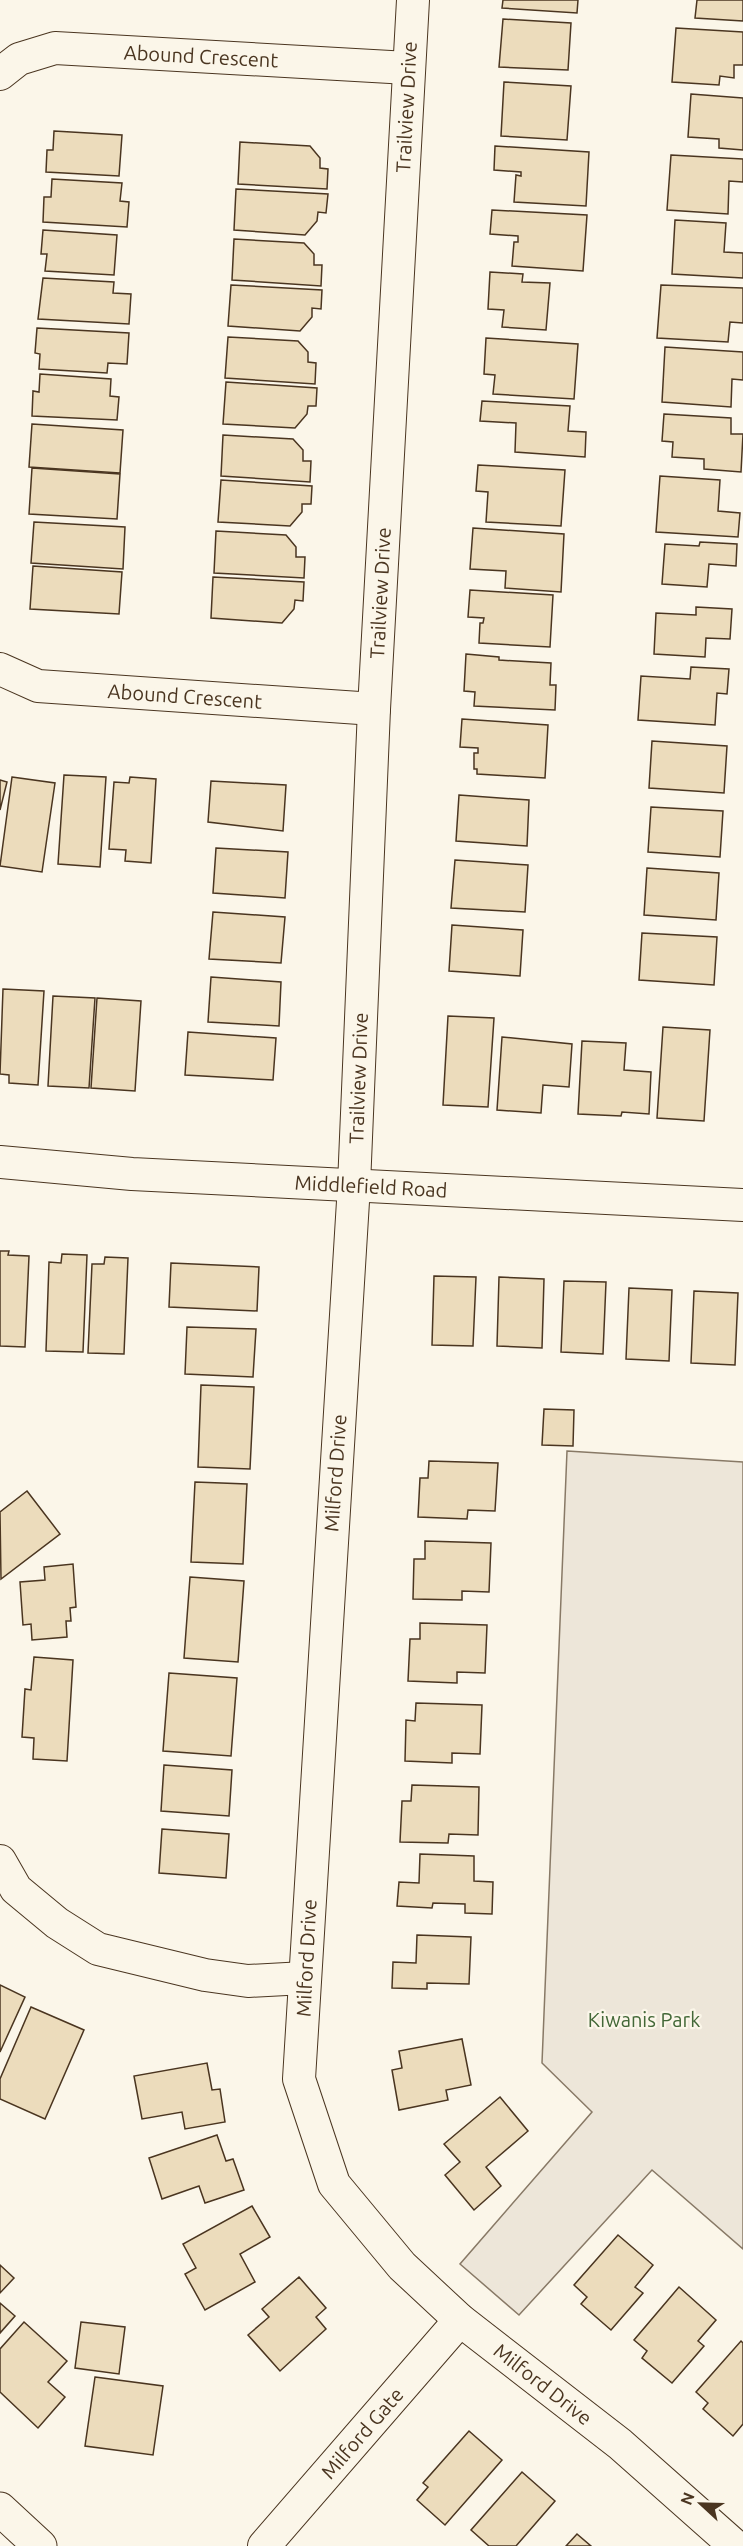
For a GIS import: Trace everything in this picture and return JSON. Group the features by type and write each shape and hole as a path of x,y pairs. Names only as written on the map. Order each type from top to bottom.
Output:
{"street":[{"name":"Trailview Drive","path":"354,1185 374,709 413,0"},
{"name":"Abound Crescent","path":"0,74 19,59 55,48 408,68"},
{"name":"Abound Crescent","path":"0,669 38,686 374,709"},
{"name":"Middlefield Road","path":"0,1162 132,1174 743,1205"},
{"name":"Milford Drive","path":"354,1185 299,2079 334,2184 402,2266 460,2320 620,2444 735,2546"},
{"path":"0,1861 16,1889 57,1923 98,1949 205,1975 248,1981 304,1978"},
{"name":"Milford Gate","path":"264,2546 460,2320"},
{"path":"0,2509 40,2546"}],"green space":[{"name":"Kiwanis Park","path":"567,1451 743,1462 743,2249 652,2170 519,2315 460,2264 592,2112 542,2063"}],"building":[{"path":"503,0 578,0 577,13 502,8"},
{"path":"697,0 743,0 743,21 695,18"},
{"path":"503,19 571,23 568,70 499,67"},
{"path":"676,28 743,32 743,65 734,65 734,78 720,76 719,85 672,82"},
{"path":"504,82 571,86 567,140 501,136"},
{"path":"691,94 743,98 743,150 719,148 719,139 688,137"},
{"path":"54,131 122,135 119,176 46,172 47,150 53,150"},
{"path":"240,142 310,146 320,158 320,168 328,169 327,189 238,184"},
{"path":"495,146 589,152 586,206 514,202 516,175 521,176 521,172 494,170"},
{"path":"671,155 743,159 743,182 729,181 728,214 667,210"},
{"path":"52,179 122,183 120,201 129,202 127,227 43,222 44,197 51,197"},
{"path":"236,189 328,194 326,213 318,212 317,221 305,235 234,230"},
{"path":"492,210 587,215 583,271 512,266 514,242 518,242 518,236 490,234"},
{"path":"675,220 726,223 724,252 743,253 743,278 672,274"},
{"path":"43,230 117,235 114,275 45,271 47,254 41,254"},
{"path":"234,239 304,243 314,254 314,265 322,265 321,286 232,280"},
{"path":"490,272 523,274 522,282 550,283 546,330 502,327 504,310 488,309"},
{"path":"43,278 114,282 113,293 131,294 129,324 38,319"},
{"path":"231,285 322,290 321,309 312,308 312,317 300,331 228,326"},
{"path":"661,285 743,288 743,323 730,322 728,342 657,338"},
{"path":"37,328 129,333 127,364 108,363 107,373 39,369 40,354 35,353"},
{"path":"228,337 298,341 308,352 308,362 316,363 315,384 225,378"},
{"path":"486,338 578,344 574,399 493,394 495,375 484,374"},
{"path":"665,347 743,352 743,380 732,379 731,407 662,402"},
{"path":"40,374 111,379 110,396 119,397 117,420 32,416 33,391 39,392"},
{"path":"226,382 317,388 316,406 308,406 307,414 295,428 223,424"},
{"path":"482,401 570,406 568,431 586,432 585,457 515,452 516,423 480,421"},
{"path":"664,414 731,418 731,434 743,434 741,472 704,469 704,459 672,457 673,442 662,441"},
{"path":"32,424 123,430 120,473 29,467"},
{"path":"223,435 293,439 303,450 303,461 311,461 310,482 221,476"},
{"path":"478,465 565,470 561,526 486,522 488,492 476,491"},
{"path":"32,468 120,474 117,519 29,514"},
{"path":"660,476 720,480 718,511 740,513 738,537 656,532"},
{"path":"221,480 312,486 311,504 302,504 302,512 290,526 218,522"},
{"path":"34,522 125,527 123,569 31,563"},
{"path":"473,528 564,534 561,592 505,588 506,571 470,569"},
{"path":"216,531 286,535 296,547 296,557 305,557 304,578 214,573"},
{"path":"700,542 737,544 736,566 709,564 707,587 662,584 665,544 699,546"},
{"path":"33,566 122,572 119,614 30,609"},
{"path":"213,577 304,582 303,601 295,600 294,609 282,623 211,618"},
{"path":"470,590 553,595 550,647 479,643 480,623 483,623 484,618 468,617"},
{"path":"696,607 732,609 730,639 706,638 705,657 654,654 656,613 696,615"},
{"path":"466,654 499,657 499,660 551,663 550,685 556,685 555,710 474,706 475,692 464,691"},
{"path":"691,667 729,669 727,694 717,693 715,725 638,720 641,676 690,679"},
{"path":"462,719 548,725 545,778 477,774 477,769 474,769 474,753 478,753 478,748 460,747"},
{"path":"652,741 727,746 724,793 649,788"},
{"path":"64,775 106,777 100,867 58,864"},
{"path":"12,777 55,783 42,872 0,866"},
{"path":"130,777 156,779 151,863 125,861 126,850 109,849 114,782 129,783"},
{"path":"0,780 7,782 0,810"},
{"path":"211,781 286,785 283,831 208,822"},
{"path":"459,795 529,800 527,846 456,841"},
{"path":"651,807 723,811 720,857 648,852"},
{"path":"216,848 288,852 285,898 213,893"},
{"path":"455,860 528,865 525,912 451,908"},
{"path":"647,868 719,873 716,920 644,915"},
{"path":"213,912 285,917 281,963 209,959"},
{"path":"452,925 523,930 520,976 449,971"},
{"path":"642,933 717,937 714,985 639,980"},
{"path":"211,977 281,982 279,1026 208,1022"},
{"path":"3,989 44,991 38,1085 9,1083 9,1075 0,1074"},
{"path":"53,996 95,998 89,1088 48,1086"},
{"path":"97,998 141,1001 135,1091 91,1088"},
{"path":"448,1016 494,1018 488,1107 443,1105"},
{"path":"663,1027 710,1030 704,1121 657,1118"},
{"path":"188,1032 276,1038 273,1080 185,1075"},
{"path":"502,1037 572,1044 569,1087 543,1085 541,1113 497,1110"},
{"path":"582,1041 626,1043 624,1070 651,1072 649,1114 622,1112 621,1116 578,1114"},
{"path":"0,1251 9,1251 8,1255 29,1256 25,1347 0,1346"},
{"path":"62,1254 87,1255 83,1352 46,1351 49,1262 61,1263"},
{"path":"105,1257 128,1258 124,1354 88,1353 92,1264 104,1264"},
{"path":"171,1263 259,1267 257,1311 169,1307"},
{"path":"434,1276 476,1277 473,1346 432,1345"},
{"path":"499,1277 544,1279 542,1348 497,1346"},
{"path":"564,1281 606,1282 603,1354 561,1352"},
{"path":"629,1288 672,1290 669,1361 626,1359"},
{"path":"694,1291 738,1293 735,1365 691,1363"},
{"path":"187,1327 256,1329 253,1377 185,1374"},
{"path":"201,1385 254,1387 250,1469 198,1467"},
{"path":"544,1409 574,1410 573,1446 542,1445"},
{"path":"429,1461 498,1463 495,1511 468,1510 467,1519 418,1517 420,1478 428,1478"},
{"path":"195,1482 247,1484 243,1564 191,1562"},
{"path":"27,1491 60,1534 1,1579 0,1512"},
{"path":"425,1541 491,1543 489,1592 462,1591 462,1600 413,1599 414,1559 425,1559"},
{"path":"73,1564 76,1607 70,1608 71,1621 66,1621 67,1637 32,1640 31,1624 23,1625 20,1582 45,1580 44,1567"},
{"path":"190,1577 244,1581 238,1662 184,1658"},
{"path":"420,1623 487,1625 485,1673 457,1672 457,1683 408,1681 410,1639 420,1639"},
{"path":"34,1657 73,1660 67,1761 33,1759 34,1738 22,1737 25,1689 31,1690"},
{"path":"169,1673 237,1678 231,1756 163,1751"},
{"path":"416,1703 482,1705 480,1754 452,1753 452,1763 405,1761 406,1720 415,1721"},
{"path":"164,1765 232,1770 229,1816 161,1811"},
{"path":"412,1785 479,1787 478,1835 449,1834 448,1843 400,1842 402,1801 411,1801"},
{"path":"162,1829 229,1834 226,1878 159,1873"},
{"path":"420,1854 474,1856 474,1881 493,1882 492,1914 465,1913 465,1904 433,1903 432,1908 397,1906 399,1882 419,1883"},
{"path":"417,1935 471,1937 469,1984 427,1983 427,1989 392,1988 393,1962 416,1963"},
{"path":"0,1985 25,1997 0,2052"},
{"path":"31,2007 84,2030 45,2119 0,2099 0,2079"},
{"path":"462,2039 471,2085 446,2090 448,2100 399,2110 392,2070 402,2068 399,2051"},
{"path":"207,2063 212,2090 220,2089 225,2122 185,2129 182,2112 142,2119 134,2076"},
{"path":"500,2097 528,2131 486,2167 501,2186 474,2210 445,2175 460,2162 444,2144"},
{"path":"217,2135 226,2161 233,2159 244,2190 205,2203 199,2186 162,2199 149,2158"},
{"path":"252,2206 270,2237 240,2254 255,2282 205,2310 185,2274 196,2268 183,2244"},
{"path":"618,2235 653,2265 635,2287 643,2293 611,2330 581,2304 587,2297 574,2285"},
{"path":"0,2265 14,2278 0,2293"},
{"path":"299,2277 326,2308 316,2317 326,2329 280,2371 248,2335 269,2317 262,2309"},
{"path":"679,2287 716,2320 698,2341 704,2346 672,2383 642,2358 647,2351 634,2340"},
{"path":"0,2303 15,2316 0,2333"},
{"path":"24,2322 67,2361 48,2382 65,2397 38,2428 0,2392 0,2349"},
{"path":"81,2322 125,2327 119,2374 75,2368"},
{"path":"741,2341 743,2343 743,2424 733,2436 703,2409 708,2403 696,2392"},
{"path":"95,2377 163,2386 153,2455 85,2446"},
{"path":"469,2431 502,2460 445,2525 417,2500 428,2487 423,2483"},
{"path":"522,2472 555,2501 516,2546 489,2546 471,2530"},
{"path":"577,2534 591,2546 566,2546"}]}
